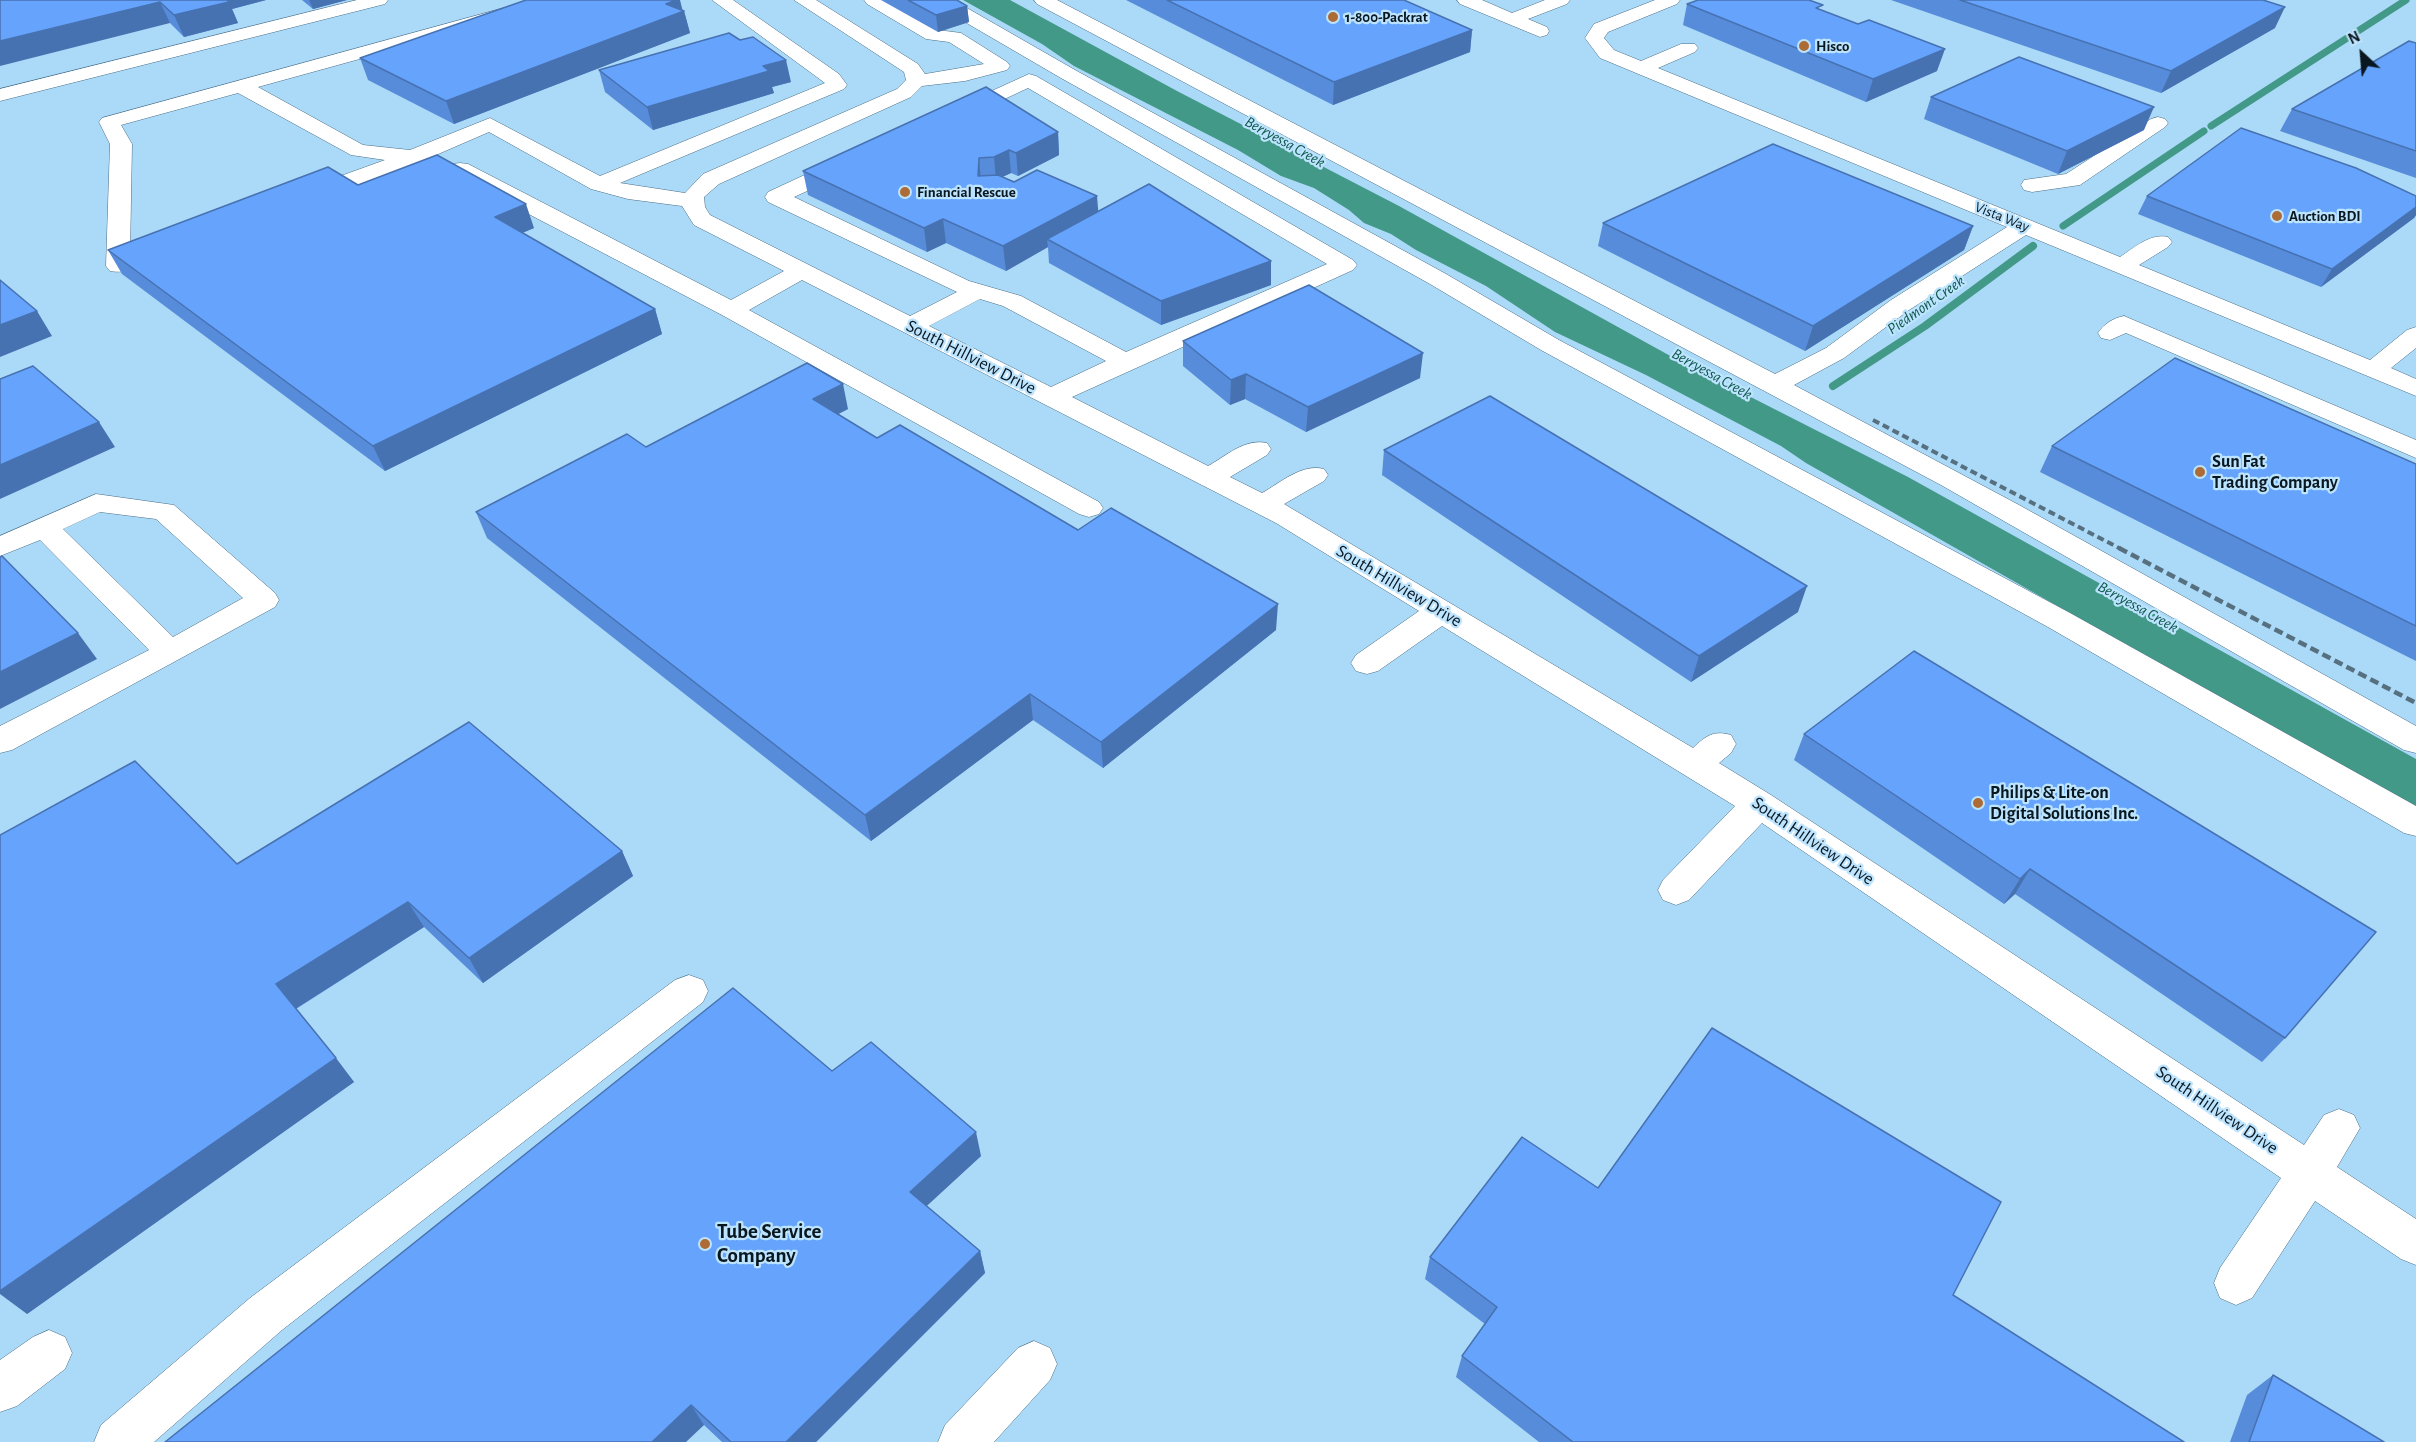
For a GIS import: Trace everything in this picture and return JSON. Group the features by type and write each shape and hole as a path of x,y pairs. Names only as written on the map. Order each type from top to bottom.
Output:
{"street":[{"path":"0,95 380,0"},
{"path":"159,250 118,266 122,144 109,122 553,0"},
{"path":"599,184 837,85 774,26 721,0"},
{"path":"940,0 1068,74 1438,279 1550,345 2069,626 2416,824"},
{"path":"1043,0 1586,283 1952,480 2416,741"},
{"path":"1466,0 1540,31"},
{"path":"1513,19 1561,0"},
{"name":"Vista Way","path":"1670,0 1600,28 1594,38 1607,54 2416,388"},
{"path":"840,8 911,68 916,75 914,84"},
{"path":"292,201 414,156 490,124 599,184 628,192 691,200 696,190 711,179 904,93 914,84 1000,66 954,37 933,35 840,8"},
{"path":"1641,68 1688,48"},
{"path":"942,121 1029,80 1178,177 1345,264 1306,284 1124,361 1050,398"},
{"path":"914,84 988,99"},
{"path":"241,86 358,151 438,158 731,310 1089,508"},
{"path":"2031,185 2072,180 2158,123"},
{"path":"1782,150 1802,134"},
{"path":"864,157 776,197 961,286 1012,301 1124,361"},
{"name":"South Hillview Drive","path":"691,200 692,209 702,220 1262,505 1441,611 1707,755 1759,804 2416,1244"},
{"path":"1962,228 1990,212"},
{"path":"1774,385 1834,352 1899,304 2024,226"},
{"path":"2122,266 2160,242"},
{"path":"731,310 802,271"},
{"path":"910,326 978,291"},
{"path":"2110,333 2124,323 2416,450"},
{"path":"2373,370 2416,335"},
{"path":"1209,478 1257,449"},
{"path":"1262,505 1314,475"},
{"path":"0,547 96,503 164,511 264,600 0,741"},
{"path":"44,527 170,652"},
{"path":"1367,663 1441,611"},
{"path":"1676,890 1759,804"},
{"path":"118,1442 266,1314 689,991"},
{"path":"2236,1283 2339,1128"},
{"path":"0,1389 49,1353"},
{"path":"962,1442 1034,1364"}],"shaded area":[{"path":"0,0 2416,0 2416,1442 0,1442"}],"water":[{"name":"Berryessa Creek","path":"963,0 1010,0 1177,91 1399,206 1674,358 1908,477 2416,759 2416,810 1806,463 1781,446 1646,375 1555,332 1486,286 1416,250 1391,234 1364,223 1349,210 1314,188 1281,176 1238,150 1074,66 1042,44"}],"building":[{"path":"0,0 227,0 229,2 174,15 160,2 0,41"},
{"path":"526,0 676,0 666,4 684,11 446,101 360,58"},
{"path":"908,0 957,0 967,6 936,15"},
{"path":"1167,0 1404,0 1472,30 1334,82"},
{"path":"1698,0 1809,0 1823,5 1816,8 1858,24 1869,20 1945,49 1873,79 1687,4"},
{"path":"1960,0 2263,0 2285,7 2171,71"},
{"path":"729,33 740,40 753,37 786,60 763,66 769,71 647,107 599,70"},
{"path":"2409,41 2416,43 2416,151 2292,109"},
{"path":"2019,57 2154,107 2067,151 1931,97"},
{"path":"986,87 1058,132 1016,153 1009,150 994,157 979,158 978,176 998,175 1014,182 1037,170 1097,196 1003,246 943,219 924,228 803,171"},
{"name":"Auction BDI","path":"2241,128 2356,168 2416,196 2416,207 2332,269 2147,196"},
{"path":"1773,144 1973,226 1813,326 1603,223"},
{"path":"437,155 526,204 495,217 655,309 373,446 108,250 328,167 358,185"},
{"path":"1149,184 1271,261 1161,301 1047,239"},
{"path":"0,280 37,311 0,325"},
{"path":"1309,285 1423,353 1308,407 1246,374 1231,380 1183,341"},
{"path":"2175,358 2416,464 2416,626 2052,446"},
{"path":"807,363 843,384 813,399 877,438 900,425 1078,530 1111,508 1278,604 1101,742 1030,694 865,815 476,512 627,434 646,447"},
{"path":"33,366 99,422 0,465 0,379"},
{"path":"1490,396 1807,586 1699,656 1384,450"},
{"path":"2,556 78,633 0,672 0,557"},
{"path":"1914,651 2376,932 2285,1038 2030,869 2020,879 1804,734"},
{"path":"469,722 622,851 469,958 408,902 276,984 336,1058 0,1291 0,835 135,761 237,864"},
{"name":"Tube Service Company","path":"733,988 832,1071 871,1042 976,1132 910,1192 980,1251 786,1442 731,1442 691,1405 652,1442 165,1442"},
{"path":"1712,1028 2001,1202 1953,1295 2184,1442 1573,1442 1462,1356 1497,1307 1430,1257 1522,1137 1598,1188"},
{"path":"2273,1375 2384,1442 2249,1442"}],"waterway":[{"name":"Piedmont Creek","path":"2211,126 2406,0"},
{"name":"Piedmont Creek","path":"2063,226 2204,131"},
{"name":"Piedmont Creek","path":"1833,386 1925,326 2033,246"}],"railway":[{"path":"1873,420 2121,549"},
{"path":"2119,548 2416,703"}],"place":[{"name":"1-800-Packrat","path":"1333,17"},
{"name":"Hisco","path":"1804,46"},
{"name":"Financial Rescue","path":"905,192"},
{"name":"Auction BDI","path":"2277,216"},
{"name":"Sun Fat Trading Company","path":"2200,472"},
{"name":"Philips & Lite-on Digital Solutions Inc.","path":"1978,803"},
{"name":"Tube Service Company","path":"705,1244"}]}
